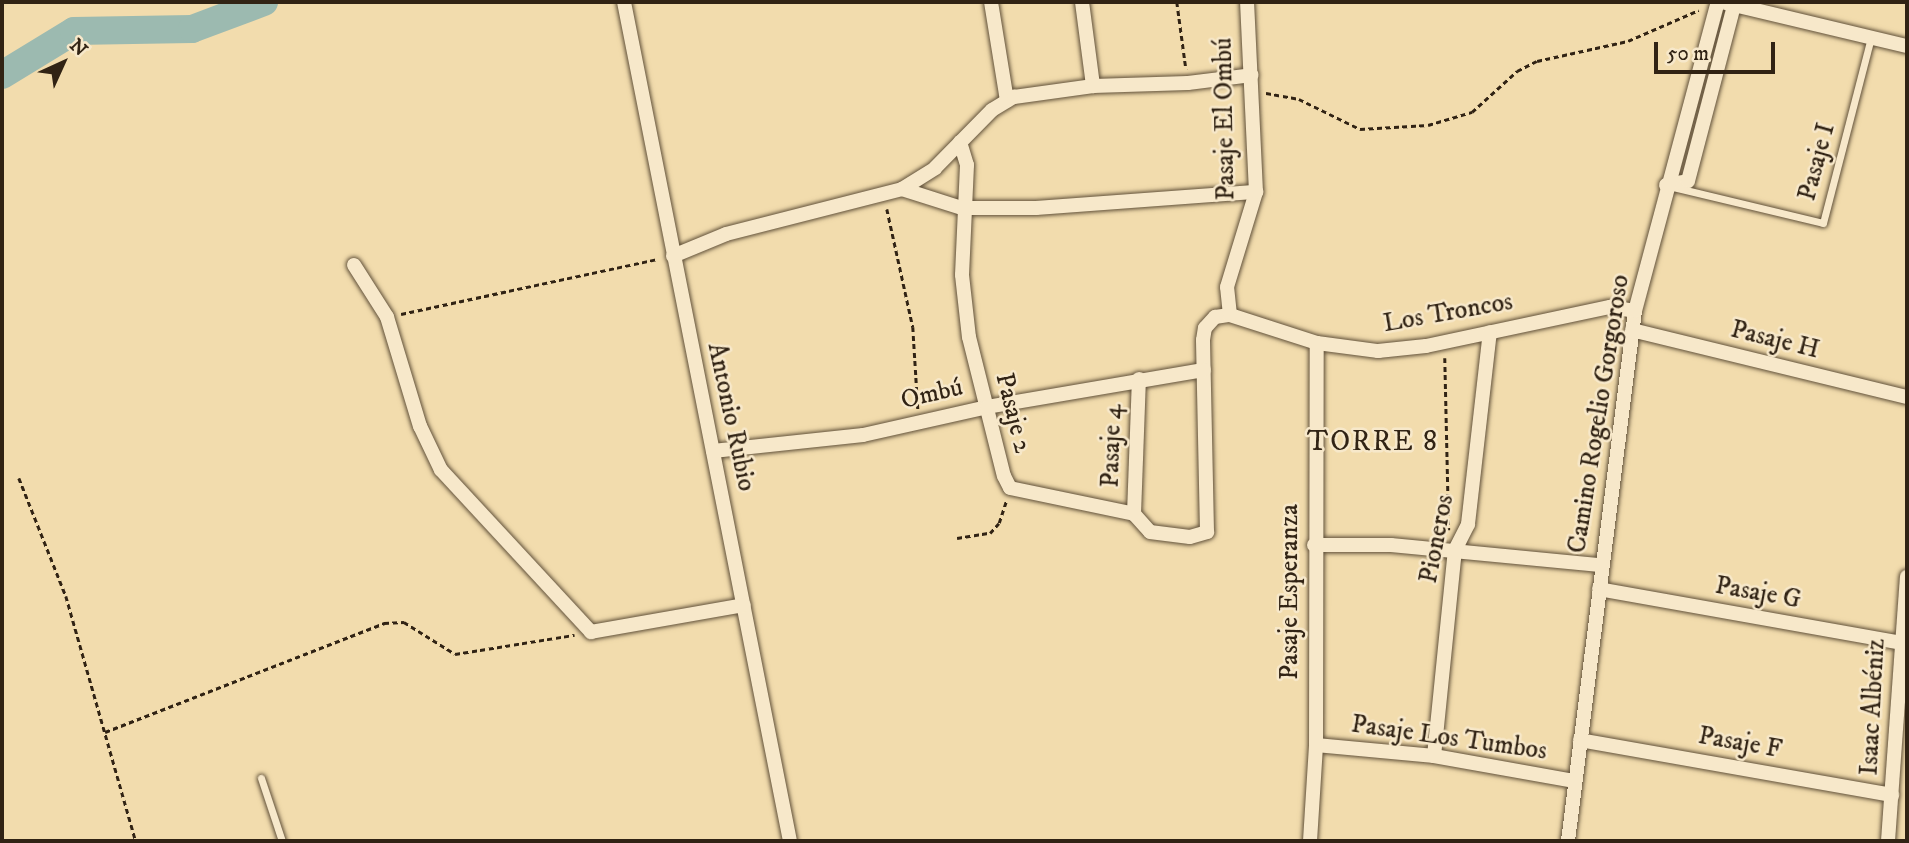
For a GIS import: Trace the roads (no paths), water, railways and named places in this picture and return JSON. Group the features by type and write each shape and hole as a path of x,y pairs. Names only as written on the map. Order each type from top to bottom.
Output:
{"street":[{"name":"Antonio Rubio","path":"624,2 790,841"},
{"path":"991,2 1007,101"},
{"path":"1082,2 1093,86"},
{"name":"Pasaje El Ombú","path":"1230,315 1227,287 1256,192 1247,2"},
{"path":"1666,185 1688,181 1722,4 1907,46"},
{"path":"673,256 726,234 902,188 935,168 1007,101 1093,86 1188,83 1252,75"},
{"name":"Pasaje 2","path":"960,142 967,166 962,208 969,337 1010,488 1134,514 1150,532 1190,537 1207,532 1204,370"},
{"name":"Camino Rogelio Gorgoroso","path":"1568,841 1600,565 1634,311 1666,185"},
{"path":"902,188 962,208 1036,208 1256,192"},
{"path":"354,265 387,317 420,426 441,470 591,632 744,605"},
{"name":"Los Troncos","path":"1230,315 1317,343 1378,351 1445,342 1610,307 1634,311"},
{"path":"1204,370 1205,328 1215,317 1230,315"},
{"name":"Pasaje H","path":"1632,330 1907,397"},
{"name":"Pioneros","path":"1434,756 1455,550 1468,524 1490,332"},
{"name":"Pasaje Esperanza","path":"1310,841 1316,745 1314,545 1317,343"},
{"name":"Ombú","path":"713,451 828,441 988,407 1139,379 1204,370"},
{"name":"Pasaje 4","path":"1134,514 1139,379"},
{"path":"1314,545 1455,550 1600,565"},
{"name":"Isaac Albéniz","path":"1888,841 1892,795 1901,756 1907,577"},
{"name":"Pasaje G","path":"1599,589 1904,644"},
{"name":"Pasaje F","path":"1580,740 1892,795"},
{"name":"Pasaje Los Tumbos","path":"1316,745 1434,756 1574,781"}],"lane":[{"name":"Pasaje I","path":"1666,185 1823,223 1871,37"},
{"path":"261,778 282,841"}],"waterway":[{"path":"2,75 74,31 192,29 264,2"}],"district":[{"name":"TORRE 8","path":"1373,442"}]}
